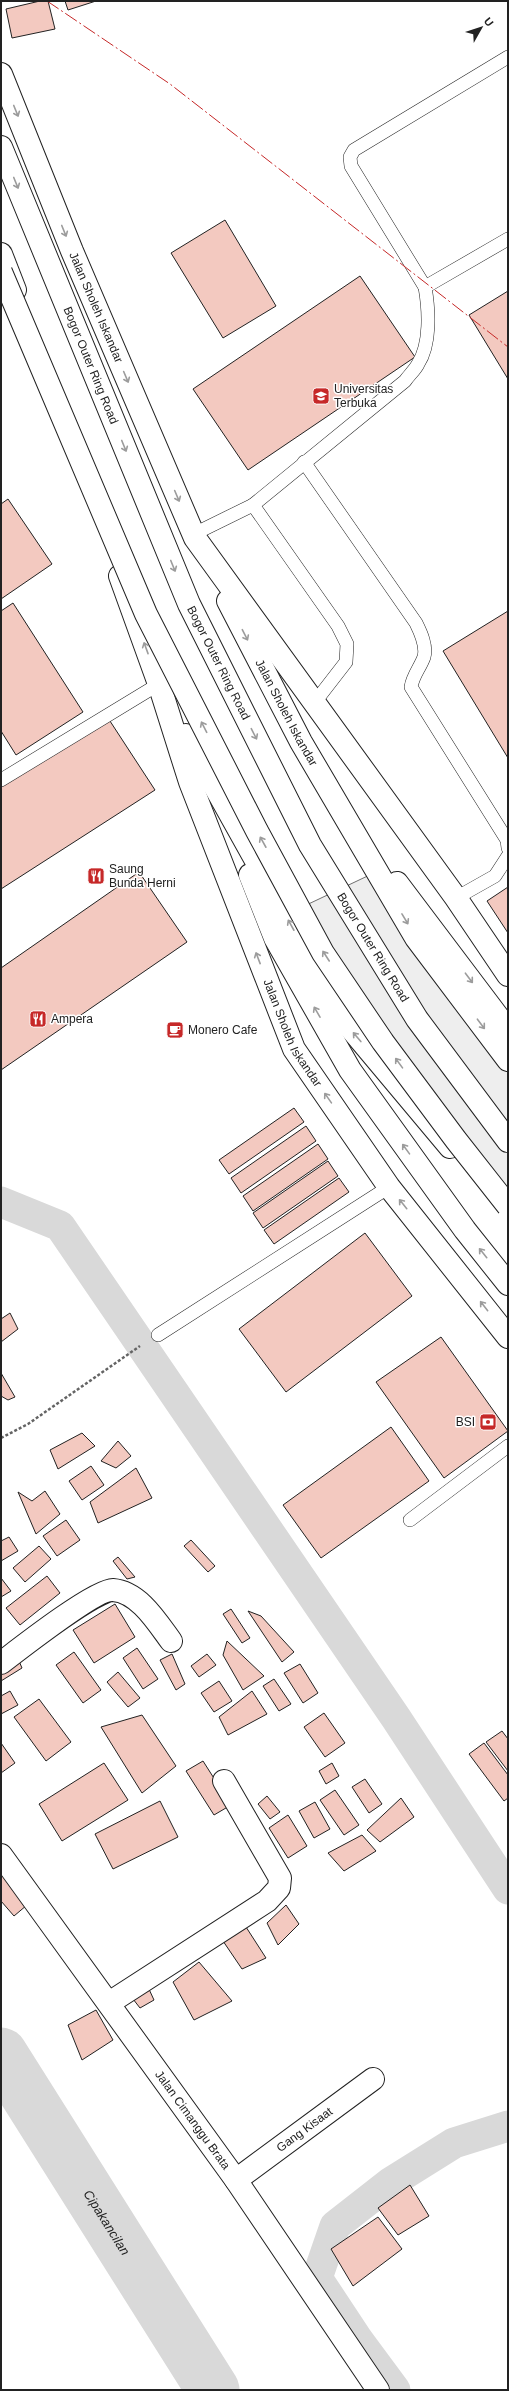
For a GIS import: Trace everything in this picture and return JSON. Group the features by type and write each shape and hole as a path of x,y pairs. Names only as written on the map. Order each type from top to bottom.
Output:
{"main road":[{"name":"Jalan Sholeh Iskandar","path":"1,74 72,251 195,536 301,742 416,938 508,1060"},
{"name":"Bogor Outer Ring Road","path":"1,147 188,604 310,845 417,1019 508,1141"},
{"name":"Jalan Sholeh Iskandar","path":"1,254 9,297 159,684 190,782 294,1049 389,1187 508,1337"},
{"path":"1,272 146,614 257,831 323,953 383,1042 456,1140 508,1206"},
{"name":"Jalan Sholeh Iskandar","path":"195,536 456,898 508,975"},
{"name":"Jalan Sholeh Iskandar","path":"159,684 215,791 347,1024 508,1217"},
{"path":"215,791 275,938 350,1070 464,1230 508,1284"},
{"path":"329,792 508,1030"},
{"path":"1,1663 91,1598 112,1590 124,1593 147,1609 171,1640"},
{"path":"109,2003 267,1901 279,1888 280,1878 224,1781"},
{"name":"Jalan Cimanggu Brata","path":"1,1855 236,2180 378,2390"},
{"name":"Gang Kisaat","path":"236,2180 373,2079"}],"lane":[{"path":"195,536 253,505 405,381 419,364 426,346 427,298 425,287 350,166 350,157 354,150 508,57"},
{"path":"425,287 508,239"},
{"path":"304,462 416,623 421,634 424,657 412,677 411,687 507,840 508,848"},
{"path":"253,505 338,626 347,644 346,662 315,702"},
{"path":"1,780 159,684"},
{"path":"456,898 495,876 508,856"},
{"path":"158,1335 389,1187"},
{"path":"410,1520 508,1446"}],"path":[{"path":"1,1438 28,1424 136,1348"}],"shaded area":[{"path":"376,872 508,1057 508,1206 300,908"}],"building":[{"path":"40,1 48,1 55,29 12,38 6,9"},
{"path":"65,1 96,1 68,10"},
{"path":"225,220 276,306 223,338 171,253"},
{"path":"360,276 415,357 248,470 193,389"},
{"path":"508,291 508,379 469,315"},
{"path":"8,499 52,564 1,599 1,504"},
{"path":"13,603 83,712 16,755 1,731 1,611"},
{"path":"508,611 508,758 443,651"},
{"path":"108,718 155,790 1,889 1,787"},
{"name":"Ampera","path":"139,872 187,942 1,1070 1,968"},
{"path":"508,887 508,933 487,901"},
{"path":"294,1108 304,1122 229,1174 219,1160"},
{"path":"306,1126 316,1141 241,1193 231,1178"},
{"path":"318,1144 328,1159 253,1211 243,1196"},
{"path":"328,1161 338,1176 263,1228 253,1213"},
{"path":"339,1178 349,1192 274,1244 264,1230"},
{"path":"365,1233 412,1296 286,1392 239,1329"},
{"path":"10,1313 18,1329 1,1342 1,1319"},
{"path":"441,1337 508,1431 444,1478 376,1382"},
{"path":"1,1373 15,1397 8,1400 1,1396"},
{"path":"391,1427 429,1481 321,1558 283,1505"},
{"path":"82,1433 95,1446 58,1469 50,1450"},
{"path":"118,1441 131,1456 116,1468 101,1461"},
{"path":"91,1466 104,1485 82,1500 69,1481"},
{"path":"136,1468 152,1498 98,1523 90,1502"},
{"path":"45,1491 60,1514 36,1534 18,1492 32,1501"},
{"path":"66,1520 80,1540 57,1556 43,1536"},
{"path":"9,1537 18,1551 1,1561 1,1541"},
{"path":"191,1540 215,1566 208,1572 184,1546"},
{"path":"39,1546 51,1559 25,1582 13,1568"},
{"path":"118,1557 135,1577 127,1579 113,1561"},
{"path":"47,1576 60,1593 20,1625 6,1608"},
{"path":"1,1578 11,1591 1,1597"},
{"path":"115,1604 135,1637 94,1663 73,1630"},
{"path":"231,1609 250,1638 242,1643 223,1614"},
{"path":"248,1611 261,1616 294,1652 282,1662"},
{"path":"227,1641 264,1676 243,1690 223,1655"},
{"path":"137,1648 158,1679 143,1689 123,1658"},
{"path":"74,1652 101,1690 83,1703 56,1665"},
{"path":"172,1654 185,1684 176,1690 160,1660"},
{"path":"207,1654 216,1665 199,1677 191,1666"},
{"path":"19,1661 22,1668 1,1681 1,1672"},
{"path":"300,1664 318,1693 303,1703 284,1673"},
{"path":"118,1672 140,1698 128,1707 107,1682"},
{"path":"274,1679 291,1704 279,1711 263,1686"},
{"path":"219,1681 232,1701 214,1712 201,1693"},
{"path":"10,1691 18,1705 1,1714 1,1696"},
{"path":"252,1691 267,1714 228,1735 219,1717"},
{"path":"39,1699 71,1742 46,1761 14,1717"},
{"path":"324,1713 345,1743 325,1757 304,1727"},
{"path":"142,1715 176,1766 142,1793 101,1727"},
{"path":"502,1731 508,1739 508,1771 486,1742"},
{"path":"1,1743 15,1763 1,1773"},
{"path":"484,1743 508,1775 508,1798 504,1801 469,1754"},
{"path":"203,1761 231,1805 214,1815 186,1771"},
{"path":"104,1763 128,1800 62,1841 39,1804"},
{"path":"332,1763 339,1776 326,1784 319,1771"},
{"path":"365,1779 382,1804 369,1813 352,1787"},
{"path":"335,1790 359,1825 344,1835 320,1800"},
{"path":"267,1796 280,1812 270,1819 258,1804"},
{"path":"401,1798 414,1817 380,1842 367,1830"},
{"path":"160,1801 178,1837 113,1869 95,1834"},
{"path":"315,1802 330,1829 314,1838 299,1811"},
{"path":"288,1815 307,1846 288,1858 269,1828"},
{"path":"362,1835 376,1851 344,1871 328,1853"},
{"path":"1,1868 27,1905 14,1916 1,1901"},
{"path":"286,1905 299,1924 278,1945 267,1923"},
{"path":"246,1927 266,1958 242,1969 223,1941"},
{"path":"199,1962 232,2001 194,2020 173,1982"},
{"path":"148,1987 154,2000 140,2008 133,1999"},
{"path":"96,2010 113,2040 82,2060 68,2025"},
{"path":"410,2185 429,2216 398,2235 378,2208"},
{"path":"378,2217 402,2249 353,2286 331,2249"}],"waterway":[{"path":"1,1202 60,1226 396,1718 508,1889"},
{"name":"Cipakancilan","path":"1,2054 213,2390"},
{"path":"395,2390 358,2340 317,2278 335,2226 390,2183 454,2143 508,2126"}],"power":[{"path":"47,1 170,84 508,347"}],"place":[{"name":"Universitas Terbuka","path":"321,396"},
{"name":"Saung Bunda Herni","path":"96,876"},
{"name":"Ampera","path":"38,1019"},
{"name":"Monero Cafe","path":"175,1030"},
{"name":"BSI","path":"488,1422"}]}
